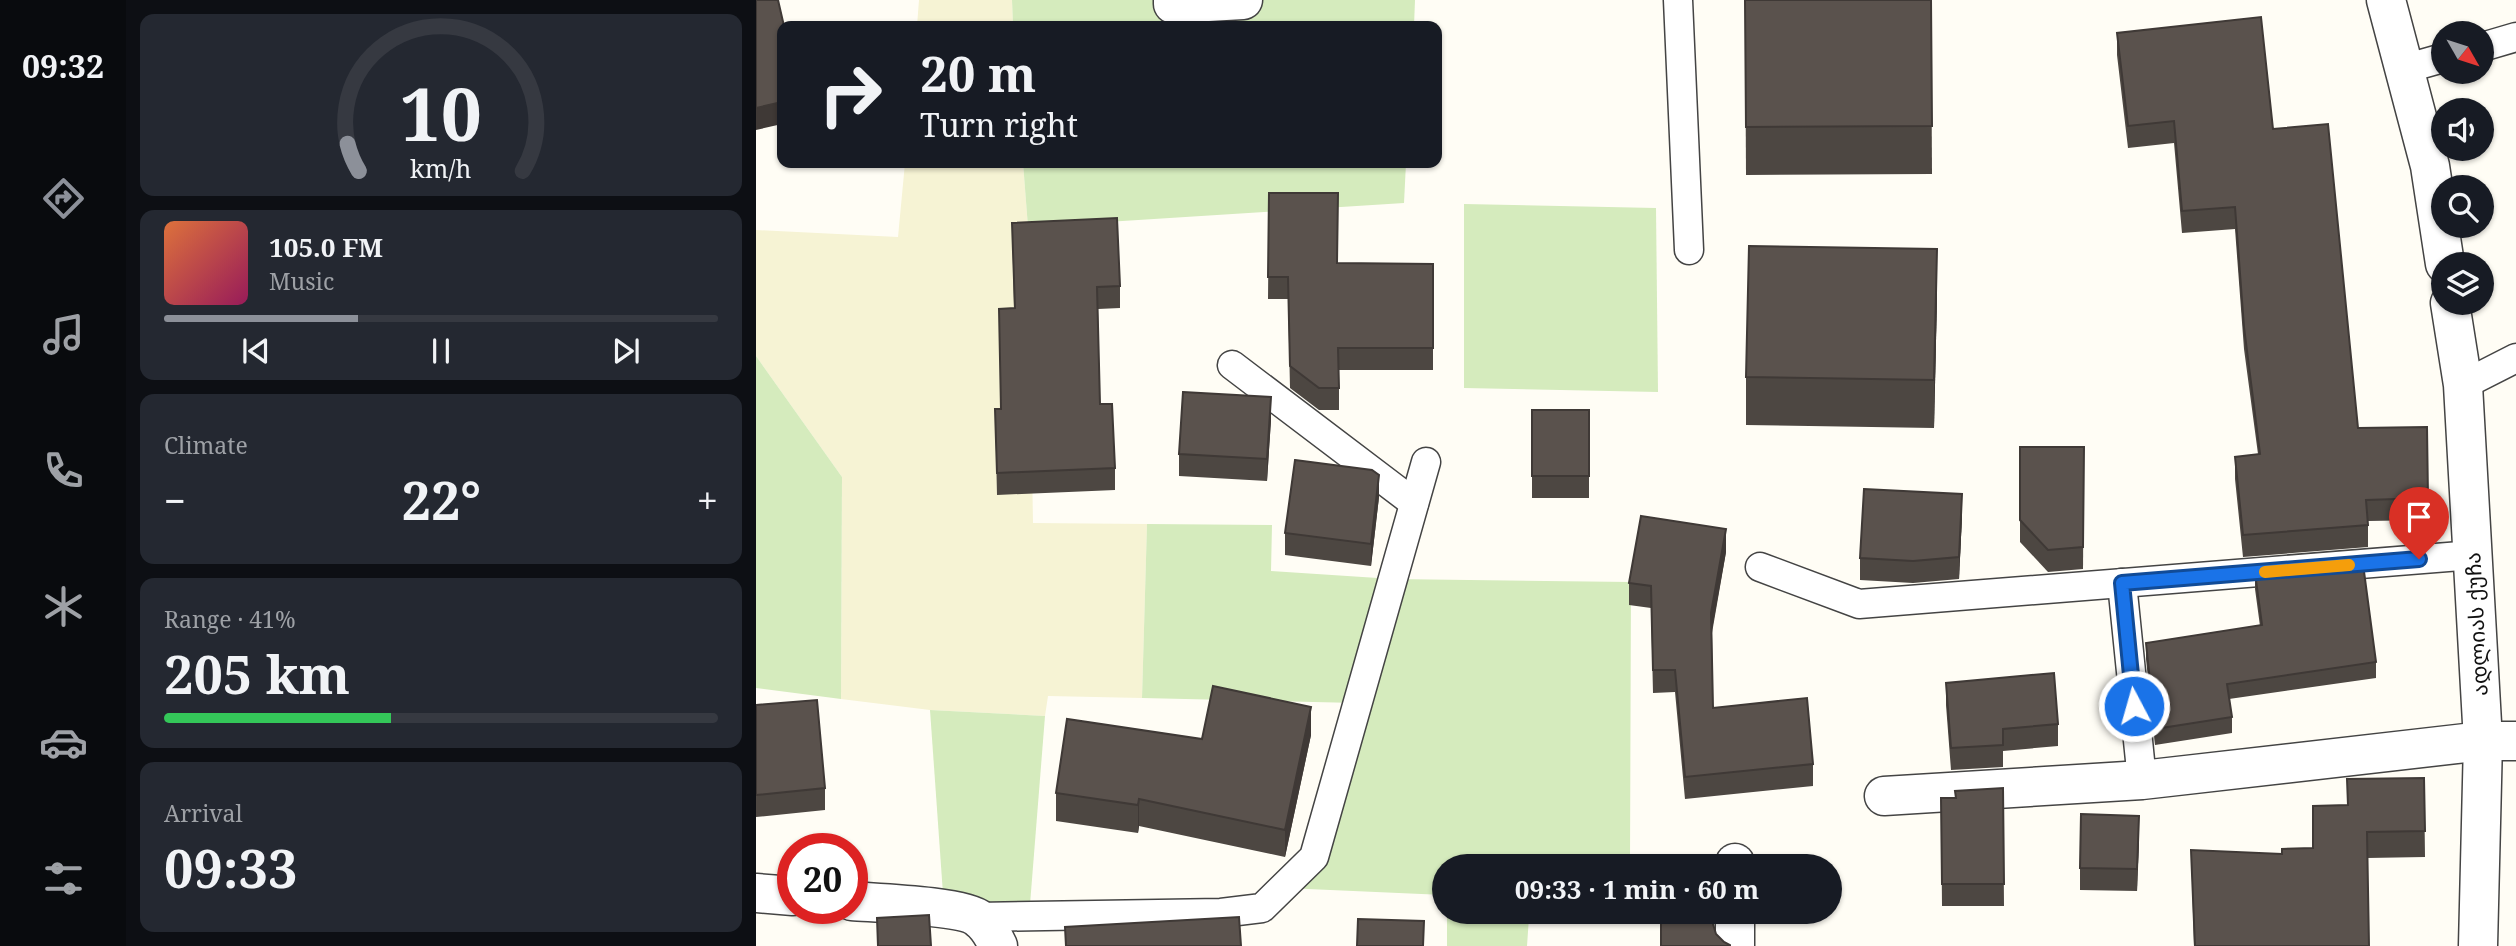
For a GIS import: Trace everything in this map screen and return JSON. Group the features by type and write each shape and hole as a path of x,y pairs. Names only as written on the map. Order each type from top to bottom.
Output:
{"street":[{"path":"1173,0 1174,4 1243,0"},
{"path":"2386,0 2430,166 2443,252"},
{"name":"ადლიას ქუჩა","path":"2452,315 2463,385 2473,555 2500,741 2478,946"},
{"path":"1884,796 2142,780 2500,741"},
{"path":"756,893 777,895"},
{"path":"868,902 944,908 988,931"},
{"path":"1735,924 1735,946"}],"lane":[{"path":"1678,0 1689,250"},
{"path":"2494,43 2516,37"},
{"path":"2404,69 2431,61"},
{"path":"2463,385 2516,358"},
{"path":"1232,365 1414,503"},
{"path":"988,931 1262,908 1314,857 1426,462"},
{"path":"1760,567 1859,604 2473,555"},
{"path":"2122,583 2142,780"}],"shaded area":[{"path":"919,0 1012,0 1013,21 917,21"},
{"path":"905,168 1023,168 1028,227 1033,523 1147,524 1142,698 1048,696 1045,716 930,710 841,699 842,477 756,356 756,230 898,237"}],"green space":[{"path":"1012,0 1415,0 1414,21 1013,21"},
{"path":"1023,168 1406,168 1404,203 1028,227"},
{"path":"1464,204 1656,208 1658,392 1464,388"},
{"path":"756,356 842,477 841,699 756,688"},
{"path":"1147,524 1272,525 1271,571 1393,579 1631,582 1630,854 1432,854 1432,894 1285,888 1314,857 1357,703 1142,698"},
{"path":"930,710 1045,716 1029,917 944,908"},
{"path":"1447,924 1529,924 1527,946 1447,946"}],"building":[{"path":"756,0 778,0 783,21 777,21 777,103 756,108"},
{"path":"1745,0 1931,0 1932,126 1746,127"},
{"path":"2261,17 2273,129 2328,124 2358,428 2427,427 2428,498 2366,500 2368,525 2243,535 2235,457 2260,454 2244,327 2235,207 2182,211 2174,121 2128,126 2117,33"},
{"path":"1269,193 1338,193 1337,263 1433,264 1433,348 1338,348 1339,388 1319,388 1290,366 1288,277 1268,277"},
{"path":"1117,218 1120,286 1097,287 1100,404 1112,404 1115,468 997,473 995,409 1001,409 999,309 1015,308 1012,223"},
{"path":"1749,246 1937,249 1934,380 1746,377"},
{"path":"1183,392 1271,397 1267,459 1179,454"},
{"path":"1532,410 1589,410 1589,476 1532,476"},
{"path":"2020,447 2084,447 2083,547 2048,550 2020,520"},
{"path":"1295,460 1372,470 1379,475 1371,544 1285,533"},
{"path":"1864,489 1962,494 1959,557 1913,561 1860,558"},
{"path":"1641,516 1726,529 1711,613 1713,708 1807,698 1813,764 1685,777 1675,670 1653,670 1651,586 1629,583"},
{"path":"2363,564 2376,662 2227,684 2232,717 2155,729 2146,643 2262,625 2255,573"},
{"path":"2054,673 2058,724 2003,729 2003,745 1951,748 1946,683"},
{"path":"1213,686 1311,707 1285,830 1139,799 1138,805 1056,793 1067,719 1202,739"},
{"path":"817,700 825,788 756,795 756,705"},
{"path":"2424,778 2425,831 2367,832 2369,946 2195,946 2191,850 2282,854 2282,849 2313,848 2313,806 2348,805 2347,779"},
{"path":"2003,788 2004,884 1942,884 1941,798 1956,798 1955,791"},
{"path":"2081,814 2139,816 2137,869 2080,868"},
{"path":"929,915 931,946 878,946 877,918"},
{"path":"1239,917 1241,946 1066,946 1065,927"},
{"path":"1358,919 1424,921 1423,946 1357,946"},
{"path":"1661,924 1713,924 1716,934 1730,945 1730,946 1661,946"}],"slow traffic":[{"path":"2265,572 2349,565"}],"route":[{"path":"2134,706 2122,583 2419,559"}]}
